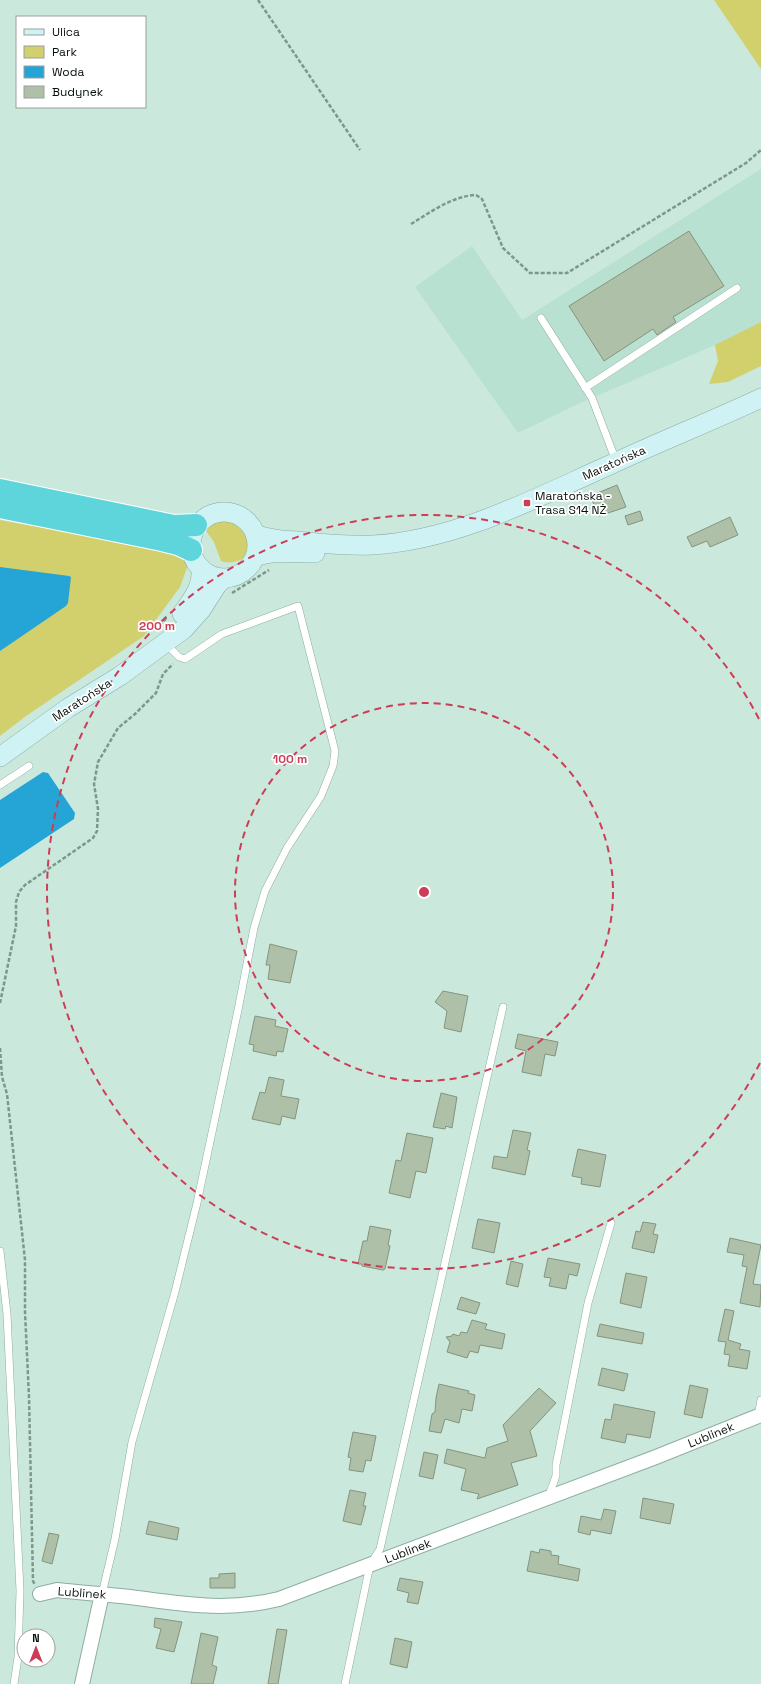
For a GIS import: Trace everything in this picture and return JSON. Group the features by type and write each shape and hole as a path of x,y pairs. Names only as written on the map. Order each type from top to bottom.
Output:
{"highway":[{"path":"0,490 174,526 196,525"},
{"path":"0,507 162,540 185,547 196,559"}],"main road":[{"name":"Maratońska","path":"256,534 266,538 325,544 372,545 419,539 481,522 761,398"},
{"path":"225,511 235,513 245,518 252,526 256,534 258,545 252,564 244,572 234,577 227,586 207,574 196,559 193,532 196,525 204,517 214,512 225,511"},
{"name":"Maratońska","path":"255,557 263,554 276,553 330,553 352,551 372,545"},
{"name":"Maratońska","path":"165,642 199,588 202,576 196,559"},
{"name":"Maratońska","path":"0,757 68,708 136,665 184,629 212,595 217,585 227,586"}],"street":[{"name":"Lublinek","path":"40,1594 57,1590 102,1594 181,1605 214,1607 242,1606 279,1599 548,1498 759,1416"},
{"path":"82,1684 102,1594"}],"lane":[{"path":"585,388 738,288"},
{"path":"541,318 592,398 616,462"},
{"path":"102,1594 115,1539 132,1442 197,1203 237,1018 254,928 266,891 287,848 321,796 333,766 335,751 298,606 222,634 185,659 179,657 165,642"},
{"path":"0,785 29,766"},
{"path":"345,1684 370,1565 380,1549 503,1007"},
{"path":"548,1498 556,1476 556,1465 588,1303 612,1223"},
{"path":"0,1251 7,1314 20,1591 18,1657 14,1684"},
{"path":"759,1416 761,1400"}],"path":[{"path":"258,0 360,150"},
{"path":"411,224 452,201 468,195 476,194 482,199 503,248 530,273 567,273 746,163 761,150"},
{"path":"227,586 272,568"},
{"path":"0,1003 16,926 16,902 19,892 26,885 93,838 97,831 98,809 94,784 98,762 118,728 135,714 156,693 163,674 179,657"},
{"path":"0,1048 2,1077 7,1094 25,1260 25,1312 29,1396 33,1581 40,1594"}],"shaded area":[{"path":"761,169 761,322 715,345 578,404 518,433 415,287 472,246 522,320"}],"green space":[{"path":"714,0 761,0 761,69"},
{"path":"761,322 761,366 728,382 709,384 718,361 715,345"},
{"path":"0,520 175,552 188,565 180,587 144,636 26,716 0,736"},
{"path":"220,520 236,523 246,530 249,541 246,557 234,562 221,561 214,542 206,531 210,526"}],"water":[{"path":"0,567 71,577 68,603 66,606 0,651"},
{"path":"43,772 48,773 75,813 74,819 0,868 0,800"}],"building":[{"path":"689,231 724,286 673,317 676,322 657,335 653,329 604,361 569,306"},
{"path":"617,485 626,507 599,516 592,500 597,498 595,494"},
{"path":"640,511 643,520 628,525 625,516"},
{"path":"730,517 738,535 710,547 707,541 692,547 687,537"},
{"path":"270,944 297,951 290,983 268,979 270,965 266,965"},
{"path":"443,991 468,996 461,1032 444,1028 447,1011 435,1002"},
{"path":"255,1016 276,1020 275,1026 288,1029 283,1052 277,1051 276,1056 253,1051 254,1045 249,1044"},
{"path":"518,1034 558,1042 555,1056 545,1054 541,1076 522,1072 526,1051 515,1048"},
{"path":"269,1077 284,1080 281,1096 299,1099 295,1119 282,1116 280,1125 252,1119 260,1092 265,1093"},
{"path":"441,1093 457,1097 452,1128 446,1126 445,1129 433,1127"},
{"path":"513,1130 531,1133 527,1150 530,1151 525,1175 492,1168 494,1156 507,1158"},
{"path":"407,1133 433,1138 426,1173 416,1171 410,1198 389,1193 396,1160 401,1161"},
{"path":"578,1149 606,1155 600,1187 581,1184 582,1178 572,1176"},
{"path":"478,1219 500,1223 494,1253 472,1248"},
{"path":"643,1222 656,1224 653,1234 658,1235 654,1253 632,1248 636,1231 640,1232"},
{"path":"370,1226 391,1230 388,1245 390,1246 385,1269 383,1270 358,1264 363,1241 367,1241"},
{"path":"730,1238 761,1245 753,1284 761,1285 760,1307 740,1303 747,1267 742,1266 744,1255 727,1252"},
{"path":"548,1258 580,1264 577,1276 569,1274 566,1289 549,1286 551,1278 544,1277"},
{"path":"511,1261 523,1264 518,1287 506,1284"},
{"path":"626,1273 647,1277 641,1308 620,1303"},
{"path":"461,1297 480,1303 476,1314 457,1309"},
{"path":"725,1309 734,1311 728,1340 741,1344 739,1349 750,1351 747,1369 728,1366 730,1355 724,1354 726,1342 718,1341"},
{"path":"472,1320 487,1324 485,1329 505,1334 502,1349 480,1345 478,1353 470,1351 467,1358 447,1352 450,1342 446,1337 452,1336 453,1334 459,1336 461,1332 467,1333"},
{"path":"600,1324 644,1333 642,1344 597,1336"},
{"path":"602,1368 628,1374 624,1391 598,1385"},
{"path":"439,1384 469,1391 468,1393 475,1395 472,1411 462,1409 459,1423 445,1419 441,1433 429,1431 432,1414 435,1412"},
{"path":"690,1385 708,1389 702,1418 684,1414"},
{"path":"539,1388 556,1403 530,1431 537,1456 511,1463 518,1485 477,1499 479,1494 461,1490 466,1469 444,1463 447,1449 485,1458 487,1448 508,1441 503,1425"},
{"path":"614,1404 655,1412 650,1438 627,1434 625,1443 601,1438 605,1419 611,1420"},
{"path":"353,1432 376,1436 371,1461 366,1460 363,1472 349,1470 351,1458 348,1457"},
{"path":"424,1452 438,1455 433,1479 419,1476"},
{"path":"350,1490 366,1493 363,1506 366,1506 361,1525 343,1521"},
{"path":"643,1498 674,1504 670,1524 640,1518"},
{"path":"604,1509 616,1511 611,1534 591,1530 590,1535 578,1532 581,1516 601,1520"},
{"path":"149,1521 179,1528 177,1540 146,1534"},
{"path":"49,1533 59,1535 52,1564 42,1561"},
{"path":"540,1549 551,1551 551,1555 559,1556 558,1564 580,1569 578,1581 527,1571 531,1551 539,1553"},
{"path":"235,1573 235,1588 210,1588 210,1578 219,1578 219,1574"},
{"path":"400,1578 423,1582 418,1604 407,1602 409,1593 397,1590"},
{"path":"155,1618 182,1622 174,1652 156,1648 161,1629 154,1627"},
{"path":"277,1629 287,1630 278,1684 268,1684"},
{"path":"201,1633 218,1637 212,1665 217,1667 213,1684 191,1684"},
{"path":"395,1638 412,1642 407,1668 390,1664"}],"place":[{"name":"Maratońska - Trasa S14 NŻ","path":"527,503"}]}
